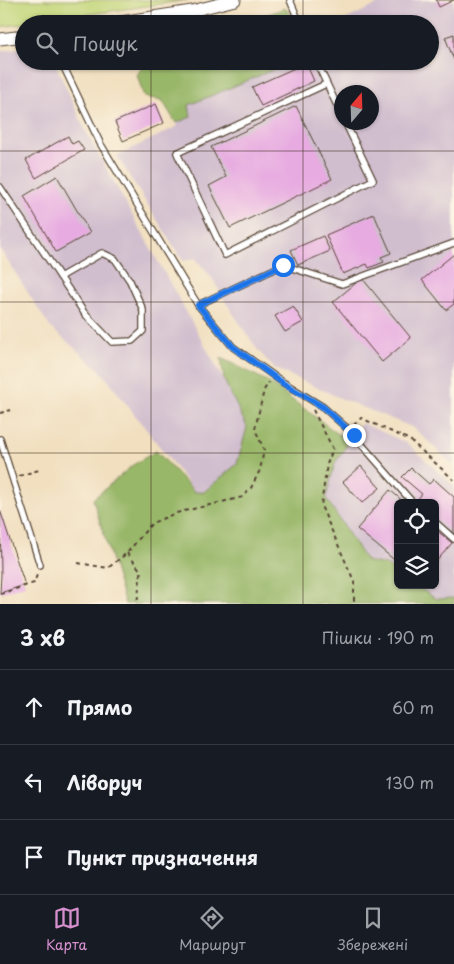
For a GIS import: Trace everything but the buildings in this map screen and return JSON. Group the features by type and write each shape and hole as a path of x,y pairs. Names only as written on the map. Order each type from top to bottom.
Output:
{"street":[{"path":"166,15 192,11 235,0"},
{"path":"0,38 15,37"}],"lane":[{"path":"290,0 296,15"},
{"path":"66,70 100,143 198,305 233,347 272,376 323,407 349,430 409,499"},
{"path":"320,70 334,100"},
{"path":"326,84 177,153 225,255 373,180 349,130"},
{"path":"0,187 60,277 85,314 112,342 132,341 143,331 143,310 130,281 115,259 102,253 60,277"},
{"path":"198,305 283,265 342,284 454,243"},
{"path":"0,440 40,565"},
{"path":"439,526 454,539"}],"path":[{"path":"78,563 108,568 127,553 152,522 243,497 251,488 260,470 264,450 255,429 264,390 272,376"},
{"path":"306,397 333,449 327,464 321,506 354,581 354,604"},
{"path":"0,413 11,410"},
{"path":"349,430 361,418 410,440 454,480"},
{"path":"12,478 39,470"},
{"path":"127,553 140,571 137,604"},
{"path":"0,594 34,583 40,565"}],"shaded area":[{"path":"387,0 454,0 454,466 414,428 340,398 274,368 257,349 221,295 214,281 195,258 183,261 117,156 178,126 166,103 236,70 439,70 439,15 355,15"},
{"path":"15,49 15,70 58,70 86,132 224,380 247,427 237,464 204,492 195,492 100,370 50,327 0,249 0,51"},
{"path":"362,423 407,443 454,486 454,598 435,599 421,589 439,589 439,499 394,499 394,570 386,565 366,561 326,498 335,463"}],"green space":[{"path":"0,0 188,0 84,15 15,15 15,25 0,27"},
{"path":"285,8 292,15 266,15"},
{"path":"140,70 273,70 189,105 191,117 176,123 162,100 144,97 137,75"},
{"path":"221,358 267,381 349,442 335,463 326,498 366,561 386,565 394,570 394,589 421,589 436,599 454,598 454,604 125,604 93,499 133,465 156,451 195,492 204,492 237,464 247,427 224,380"}],"route":[{"path":"283,265 198,305 233,347 284,384 323,407 354,435"}]}
